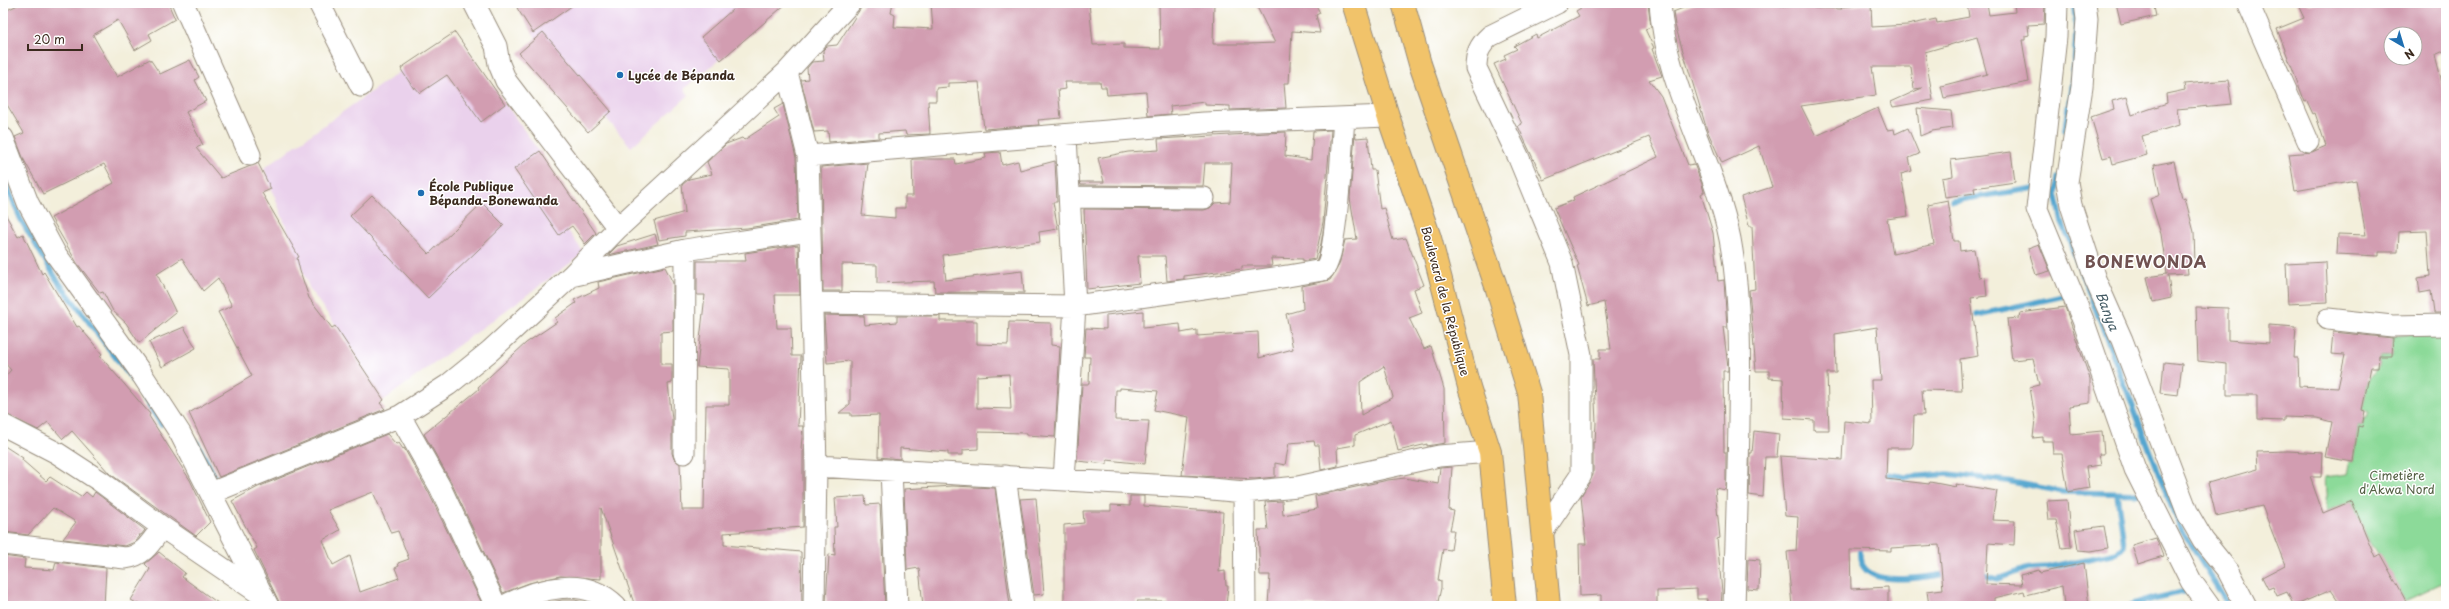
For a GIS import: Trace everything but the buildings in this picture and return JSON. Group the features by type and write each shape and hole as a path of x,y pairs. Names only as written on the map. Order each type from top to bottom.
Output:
{"main road":[{"name":"Boulevard de la République","path":"1353,3 1388,116 1430,238 1469,387 1490,452 1505,606"},
{"path":"1403,3 1420,64 1496,286 1529,393 1549,606"}],"street":[{"path":"183,3 250,155"},
{"path":"318,3 361,86"},
{"path":"474,3 496,46 499,64 506,81 618,228"},
{"path":"211,493 400,416 448,385 472,366 571,276 618,228 787,72 850,3"},
{"path":"1543,531 1580,475 1581,356 1562,264 1518,156 1476,68 1476,56 1481,44 1490,36 1558,3"},
{"path":"1660,3 1661,22 1678,87 1721,207 1730,240 1741,332 1734,606"},
{"path":"2057,3 2056,37 2037,209 2084,320 2135,469 2191,580 2209,606"},
{"path":"2085,3 2087,19 2082,87 2067,182 2071,205 2095,279 2122,340 2188,514 2203,540 2228,571 2244,606"},
{"path":"2248,3 2308,141"},
{"path":"787,72 808,156 808,231 813,303 816,466 814,606"},
{"path":"808,156 1212,123 1388,116"},
{"path":"813,303 1075,306 1288,276 1325,268 1332,240 1338,195 1344,118"},
{"path":"1064,480 1075,306 1066,136"},
{"path":"3,138 28,203 54,254 139,370 180,433 264,600"},
{"path":"1070,197 1204,198"},
{"path":"571,276 685,250 808,231"},
{"path":"684,453 685,250"},
{"path":"2328,319 2392,326 2446,325"},
{"path":"400,416 440,487 496,606"},
{"path":"3,425 69,461 100,481 264,600"},
{"path":"816,466 1005,476 1244,492 1298,487 1440,456 1490,452"},
{"path":"891,470 897,606"},
{"path":"1005,476 1023,606"},
{"path":"1244,492 1245,606"},
{"path":"3,544 130,557 144,551 162,527"},
{"path":"504,606 544,590 578,586 606,596 616,606"}],"shaded area":[{"name":"Lycée de Bépanda","path":"524,3 787,3 721,60 720,59 684,89 689,95 631,147 605,117 588,132 519,53 536,38 517,8"},
{"name":"École Publique Bépanda-Bonewanda","path":"455,32 585,217 567,229 584,253 384,400 343,335 310,290 264,168"}],"green space":[{"name":"Cimetière d'Akwa Nord","path":"2446,331 2446,582 2406,601 2365,533 2352,501 2327,511 2325,477 2346,474 2349,461 2353,462 2358,426 2362,427 2364,418 2367,418 2369,412 2364,411 2361,414 2367,384 2378,367 2379,357 2392,356 2393,336"}],"waterway":[{"name":"Banya","path":"2065,130 2074,66 2076,33 2073,3"},
{"path":"3,122 7,133"},
{"path":"3,177 21,220 57,280 135,383 161,424"},
{"name":"Banya","path":"2058,178 2056,193 2062,222 2179,526 2229,606"},
{"path":"1953,201 2035,188"},
{"path":"1977,315 2068,295"},
{"path":"196,441 214,476"},
{"path":"1880,473 1906,477 1949,474 2007,481 2064,492 2143,494"},
{"path":"1981,574 1997,579 2029,568 2048,567 2117,553 2124,545 2117,494"},
{"path":"1860,550 1862,563 1869,572 1880,577 1909,579 1948,574"},
{"path":"2130,606 2156,598 2192,590"}],"place":[{"name":"Lycée de Bépanda","path":"620,75"},
{"name":"École Publique Bépanda-Bonewanda","path":"421,193"}],"district":[{"name":"BONEWONDA","path":"2146,261"}]}
